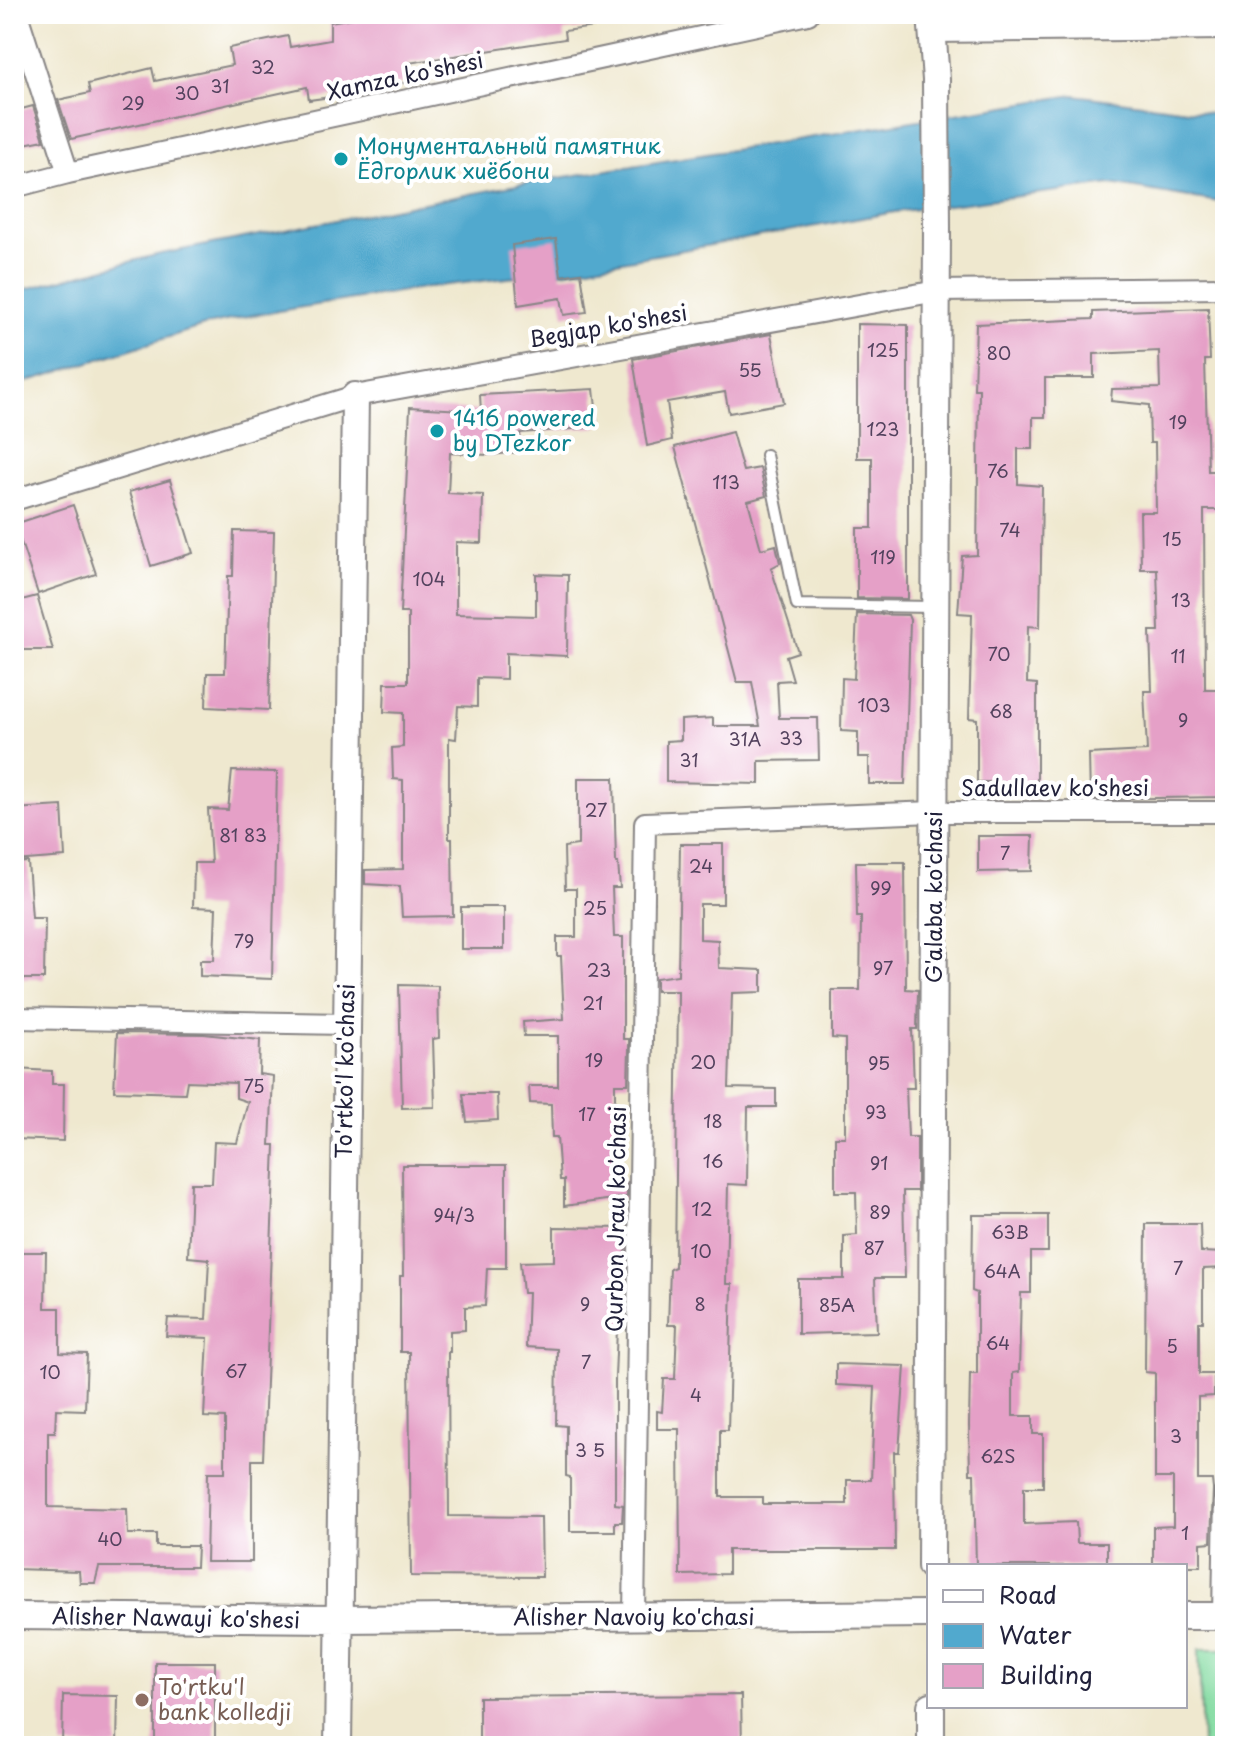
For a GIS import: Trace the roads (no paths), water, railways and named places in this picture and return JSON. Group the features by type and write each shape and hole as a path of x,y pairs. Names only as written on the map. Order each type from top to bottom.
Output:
{"street":[{"path":"17,14 68,173"},
{"name":"Xamza ko'shesi","path":"14,187 808,14"},
{"path":"931,23 1225,29"},
{"name":"G'alaba ko'chasi","path":"931,23 936,80 937,228 931,1564"},
{"name":"Begjap ko'shesi","path":"14,500 355,396 937,291 1225,288"},
{"name":"To'rtko'l ko'chasi","path":"338,1746 355,396"},
{"name":"Sadullaev ko'shesi","path":"645,823 934,812 1225,812"},
{"name":"Qurbon Jrau ko'chasi","path":"634,1617 645,823"},
{"path":"14,1018 346,1024"},
{"path":"1187,1616 1224,1616 1225,1494"},
{"name":"Alisher Navoiy ko'chasi","path":"339,1619 927,1614"},
{"name":"Alisher Nawayi ko'shesi","path":"14,1616 339,1619"},
{"path":"931,1708 931,1746"}],"lane":[{"path":"766,455 797,605 936,607"}],"water":[{"path":"1074,95 1225,115 1225,203 1111,184 895,212 561,272 429,287 253,315 207,325 14,386 14,292 156,255 527,183"}],"place":[{"name":"Монументальный памятник Ёдгорлик хиёбони","path":"341,159"},
{"name":"1416 powered by DTezkor","path":"437,431"},
{"name":"To'rtku'l bank kolledji","path":"142,1700"}]}
